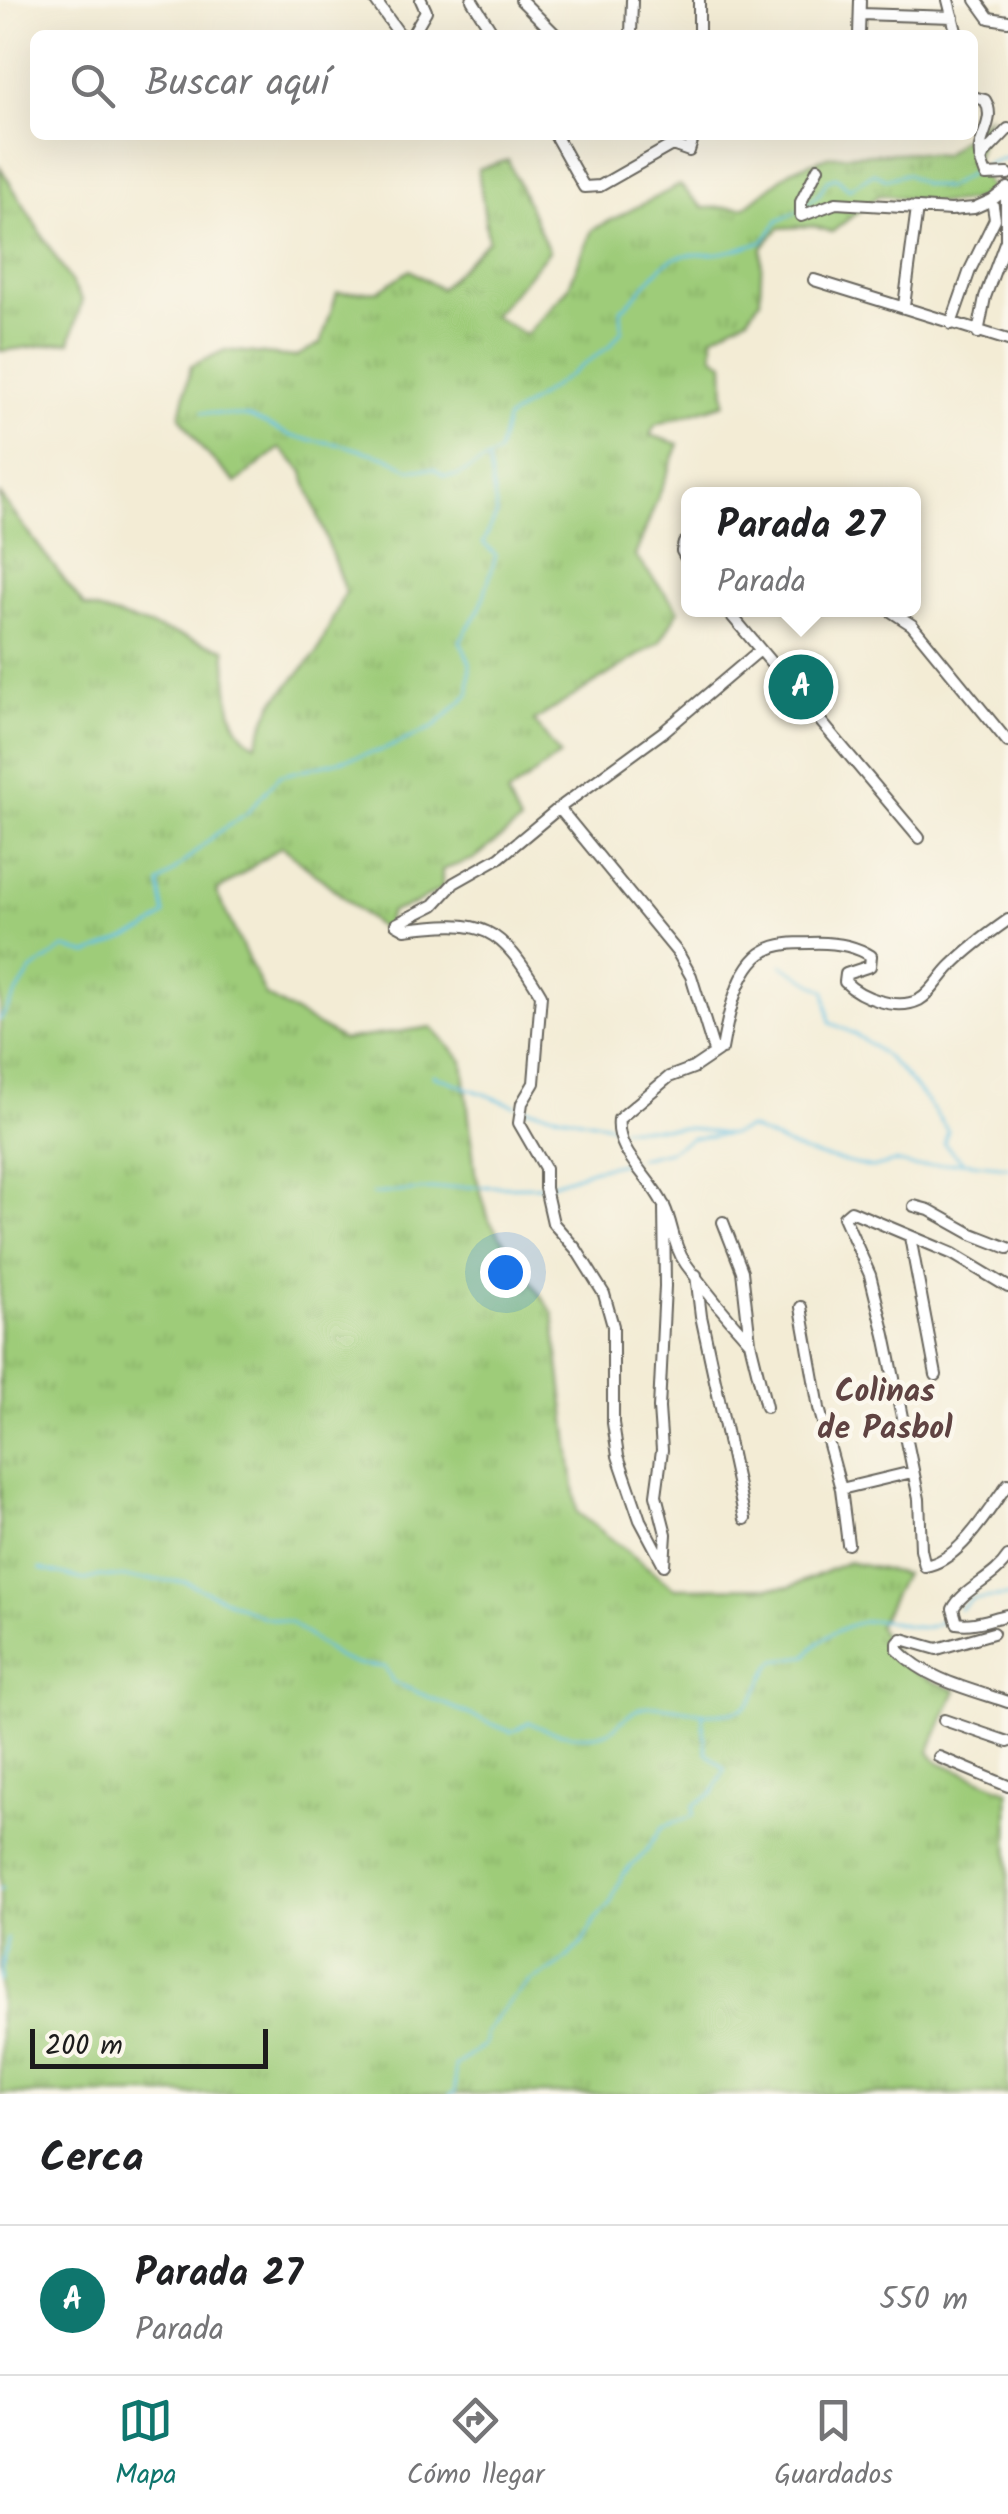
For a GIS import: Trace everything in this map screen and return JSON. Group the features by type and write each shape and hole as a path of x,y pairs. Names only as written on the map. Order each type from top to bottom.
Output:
{"street":[{"path":"375,0 396,30"},
{"path":"415,30 426,12 421,0"},
{"path":"472,0 491,30"},
{"path":"521,0 551,30"},
{"path":"631,30 632,0"},
{"path":"699,0 699,30"},
{"path":"860,0 860,30"},
{"path":"948,0 956,30"},
{"path":"976,0 989,18 1008,21"},
{"path":"860,14 952,17"},
{"path":"978,98 985,100 991,118 978,150 981,162 986,174 1008,174"},
{"path":"981,162 1008,129"},
{"path":"558,140 584,187 600,186 670,140 689,151 692,140"},
{"path":"818,168 801,202 802,216 836,203 974,208 1007,188"},
{"path":"978,333 985,297 1006,240 1007,188"},
{"path":"951,324 970,270 995,219 992,200"},
{"path":"904,306 917,208"},
{"path":"814,280 1008,340"},
{"path":"733,617 919,838"},
{"path":"899,617 912,626 1008,742"},
{"path":"664,1205 659,1408 662,1450 656,1495 666,1534 664,1565 640,1520 618,1456 612,1404 613,1326 604,1294 576,1249 553,1223 545,1168 519,1123 522,1103 534,1083 541,995 505,945 490,931 469,924 405,929 396,924 434,905 454,884 500,857 662,732 760,650"},
{"path":"559,808 678,952 691,976 712,1048 718,1051"},
{"path":"750,1342 685,1264 664,1205 647,1174 626,1153 619,1119 658,1084 722,1049 728,1016 743,978 766,950 810,942 864,952 871,956 870,966 846,974 849,986 878,1001 911,1002 924,997 966,952 1008,920"},
{"path":"914,1206 1008,1248"},
{"path":"1008,1287 953,1254 852,1211 844,1217 870,1275 919,1499 921,1548 926,1566 938,1564 956,1548 1008,1484"},
{"path":"723,1222 742,1271 750,1342 766,1408"},
{"path":"910,1237 936,1375"},
{"path":"696,1274 701,1316 744,1519"},
{"path":"802,1307 819,1408 841,1489 848,1544"},
{"path":"841,1489 912,1472"},
{"path":"996,1630 956,1622 953,1610 959,1599 995,1574 1008,1557"},
{"path":"1008,1616 996,1630 937,1649 902,1639 898,1650 926,1672 1008,1702"},
{"path":"944,1720 1008,1742"},
{"path":"939,1757 1008,1786"}],"green space":[{"path":"988,117 975,161 992,191 979,198 951,203 879,195 832,232 814,226 779,228 762,248 760,300 748,317 713,336 713,355 724,363 725,403 655,425 650,435 679,444 635,556 679,610 660,642 534,721 560,755 507,795 520,823 474,859 442,870 442,888 415,904 390,912 384,931 282,846 216,892 266,996 343,1040 431,1027 463,1061 475,1172 489,1220 553,1313 577,1512 674,1588 790,1587 848,1562 904,1574 878,1626 909,1668 956,1690 929,1752 936,1761 1008,1790 1008,2094 0,2094 0,495 84,606 225,649 233,716 245,737 256,744 273,703 317,653 345,592 302,470 280,448 236,483 201,448 180,416 191,366 225,350 295,357 321,343 337,293 378,291 410,270 440,289 488,240 478,169 508,160 549,251 493,316 526,335 568,288 592,230 680,185 703,208 745,207 793,169 830,156 911,152 943,155 961,140 978,140 978,126"},
{"path":"0,167 82,300 70,342 0,351"}],"waterway":[{"path":"986,164 1008,157"},
{"path":"805,206 820,193 827,180 836,177 849,189 874,173 887,179 906,174 923,184 946,188 979,168"},
{"path":"0,1020 31,971 64,948 88,954 146,930 165,915 159,884 216,834 247,813 279,776 383,750 434,727 469,694 470,663 460,641 481,606 496,555 483,543 497,514 488,459 498,453 506,420 610,346 622,330 621,309 665,264 679,256 725,252 763,242 778,221 798,211"},
{"path":"202,412 250,417 294,437 343,445 392,459 409,469 434,469 444,476 457,476 488,459"},
{"path":"782,965 825,991 830,1023 866,1041 911,1082 948,1131 944,1144 962,1161"},
{"path":"433,1075 516,1106"},
{"path":"524,1108 614,1126"},
{"path":"622,1128 689,1128 730,1135 749,1128 805,1153 872,1168 895,1162 915,1167 963,1162 1008,1167"},
{"path":"638,1158 669,1151 692,1138 726,1135"},
{"path":"548,1185 631,1161"},
{"path":"372,1194 540,1186"},
{"path":"40,1569 85,1580 100,1576 186,1582 263,1617 290,1622 337,1657 355,1664 385,1667 393,1682 511,1732 530,1722 570,1735 593,1735 611,1730 633,1712 650,1706 730,1712 752,1700 776,1660 807,1656 823,1640 844,1628 868,1621 924,1627 943,1620"},
{"path":"960,1609 972,1599 1008,1596"},
{"path":"450,2094 455,2092 455,2066 485,2044 485,2034 501,2011 529,1982 554,1969 582,1944 611,1902 622,1875 645,1853 662,1827 693,1816 694,1805 713,1793 725,1769 706,1752 702,1712"},
{"path":"0,1981 7,1939"}],"place":[{"name":"Parada 27","path":"801,687"}],"district":[{"name":"Colinas de Pasbol","path":"885,1408"}]}
